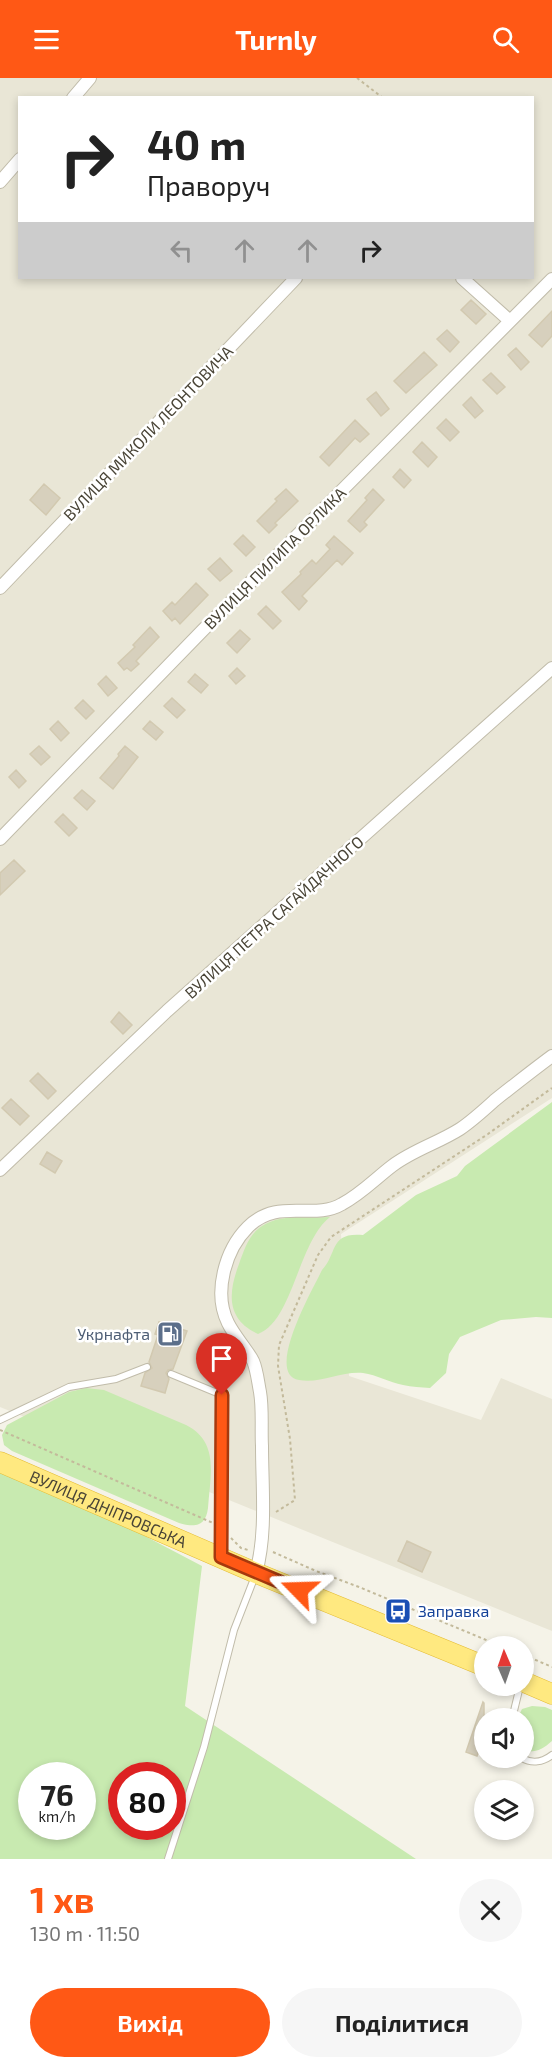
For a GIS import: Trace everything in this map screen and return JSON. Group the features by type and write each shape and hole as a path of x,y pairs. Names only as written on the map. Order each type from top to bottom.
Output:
{"highway":[{"name":"ВУЛИЦЯ ДНІПРОВСЬКА","path":"0,1462 256,1572 474,1662"},
{"path":"534,1686 552,1694"}],"street":[{"path":"75,96 90,78"},
{"path":"0,182 18,161"},
{"name":"ВУЛИЦЯ МИКОЛИ ЛЕОНТОВИЧА","path":"0,588 295,279"},
{"path":"463,279 510,321"},
{"name":"ВУЛИЦЯ ПИЛИПА ОРЛИКА","path":"0,839 202,631 552,279"},
{"name":"ВУЛИЦЯ ПЕТРА САГАЙДАЧНОГО","path":"0,1170 167,1011 552,668"},
{"path":"256,1572 262,1547 263,1520 261,1395 254,1362 227,1322 222,1301 221,1285 225,1267 235,1244 249,1226 269,1215 296,1209 327,1211 340,1206 360,1194 392,1166 416,1150 460,1129 552,1056"}],"lane":[{"path":"0,1420 69,1387 116,1379 147,1367"},
{"path":"171,1374 222,1395 221,1557"},
{"path":"168,1859 204,1747 234,1630 256,1572"},
{"path":"534,1761 547,1759 552,1755"}],"path":[{"path":"357,78 380,96"},
{"path":"263,1520 295,1500 290,1439 278,1366 279,1346 286,1323 318,1254 331,1237 488,1134 552,1088"},
{"path":"0,1430 221,1527 241,1548 250,1551 262,1547 476,1636"},
{"path":"534,1659 552,1667"}],"shaded area":[{"path":"0,78 552,78 552,1098 341,1234 349,1376 481,1420 501,1378 552,1399 552,1631 0,1407"}],"green space":[{"path":"552,1102 552,1318 501,1320 460,1337 449,1354 446,1373 430,1388 403,1385 363,1373 307,1381 299,1380 290,1374 287,1363 294,1330 339,1240 352,1235 363,1235 416,1195 457,1176 465,1166"},
{"path":"330,1217 310,1244 280,1314 270,1326 258,1334 248,1328 235,1313 232,1295 235,1275 254,1233 262,1226 278,1219"},
{"path":"86,1388 104,1390 186,1425 197,1432 208,1450 211,1472 207,1514 202,1522 195,1525 179,1523 12,1451 4,1445 2,1435 7,1425 69,1392"},
{"path":"0,1460 202,1566 185,1706 416,1859 0,1859"},
{"path":"532,1706 552,1710 552,1741 539,1750 534,1751 534,1708 525,1708"}],"building":[{"path":"471,300 486,314 476,324 461,310"},
{"path":"552,311 552,336 542,347 529,335"},
{"path":"447,330 459,342 450,352 437,339"},
{"path":"516,348 529,362 521,370 508,355"},
{"path":"424,352 437,365 406,393 394,381"},
{"path":"491,373 505,387 497,394 483,380"},
{"path":"376,392 389,409 381,416 367,399"},
{"path":"471,397 483,411 475,418 463,405"},
{"path":"446,419 459,432 450,441 437,428"},
{"path":"355,420 369,434 360,442 355,438 329,466 320,457"},
{"path":"422,442 437,457 428,467 413,452"},
{"path":"400,469 411,480 404,488 393,477"},
{"path":"44,484 60,498 46,515 30,500"},
{"path":"286,489 298,501 275,523 277,525 269,533 257,521"},
{"path":"373,489 384,500 364,522 367,525 360,532 348,521 367,500 365,498"},
{"path":"243,535 255,547 246,556 234,544"},
{"path":"334,536 353,553 342,565 337,560 302,596 307,601 299,610 282,592 312,560 316,564 330,549 326,545"},
{"path":"220,558 232,571 220,581 208,569"},
{"path":"196,583 208,595 180,624 175,618 172,621 163,611 172,602 175,605"},
{"path":"266,606 281,621 273,629 258,614"},
{"path":"150,627 159,637 136,661 139,664 131,671 127,668 124,670 118,663 135,647 133,645"},
{"path":"240,630 250,639 237,653 227,643"},
{"path":"237,668 245,676 236,684 229,676"},
{"path":"195,674 208,685 201,693 188,682"},
{"path":"106,676 117,688 108,696 98,684"},
{"path":"172,698 185,710 177,718 164,706"},
{"path":"83,700 94,711 86,719 75,708"},
{"path":"58,721 69,733 61,741 50,729"},
{"path":"150,721 163,732 156,740 143,729"},
{"path":"39,746 50,757 41,765 30,754"},
{"path":"125,746 138,757 113,789 100,778"},
{"path":"16,770 26,781 19,788 9,777"},
{"path":"82,790 95,801 87,810 74,798"},
{"path":"63,814 77,828 69,836 55,822"},
{"path":"14,860 25,871 0,895 0,873"},
{"path":"119,1012 132,1025 123,1034 111,1022"},
{"path":"38,1073 56,1091 48,1099 30,1081"},
{"path":"11,1099 29,1116 20,1125 2,1108"},
{"path":"47,1152 62,1161 55,1173 40,1164"},
{"path":"159,1322 187,1331 173,1369 166,1373 169,1379 165,1393 141,1386 145,1373 152,1368 149,1362 158,1335 155,1334"},
{"path":"407,1541 431,1552 422,1572 398,1561"},
{"path":"474,1728 474,1755 466,1752"}],"place":[{"name":"Укрнафта","path":"170,1334"},
{"name":"Заправка","path":"398,1611"}],"route":[{"path":"222,1395 221,1557 299,1590"}]}
